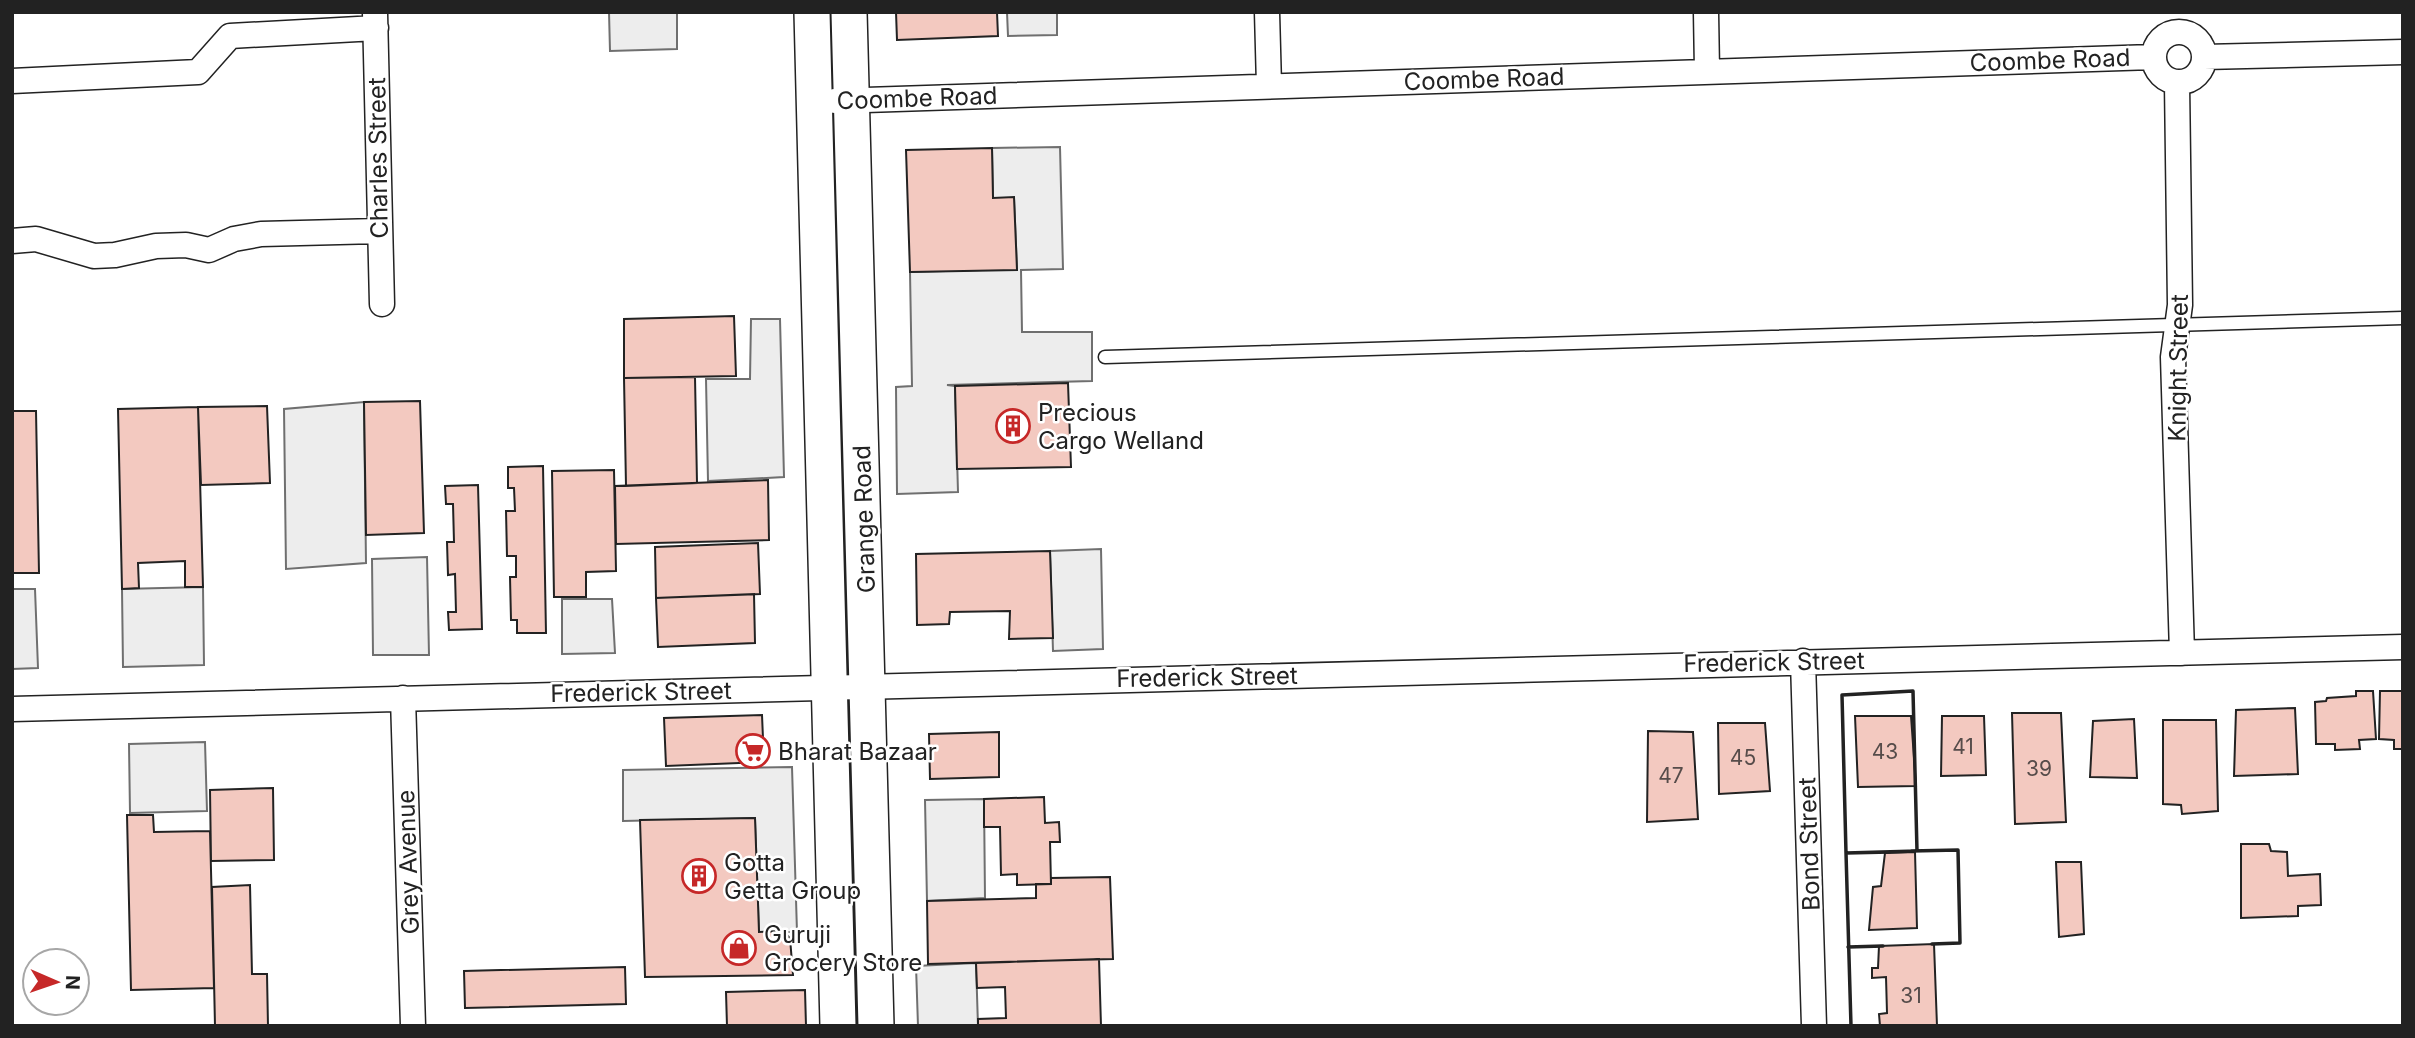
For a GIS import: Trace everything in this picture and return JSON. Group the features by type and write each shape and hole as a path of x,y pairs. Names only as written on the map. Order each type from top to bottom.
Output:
{"main road":[{"name":"Grange Road","path":"812,12 838,1026"},
{"name":"Grange Road","path":"849,12 876,1026"}],"street":[{"path":"1267,12 1269,86"},
{"path":"1706,12 1707,71"},
{"path":"12,81 198,72 230,36 376,20"},
{"name":"Charles Street","path":"376,20 378,231 382,304"},
{"path":"2175,22 2196,39 2204,57 2197,74 2177,83 2159,74 2153,57 2159,41 2175,22"},
{"path":"2204,57 2403,52"},
{"name":"Coombe Road","path":"814,102 2153,57"},
{"name":"Knight Street","path":"2177,83 2180,304 2173,357 2182,653"},
{"path":"12,241 36,239 94,256 156,246 186,245 209,250 234,239 261,234 378,231"},
{"name":"Frederick Street","path":"12,709 2403,647"},
{"name":"Bond Street","path":"1803,662 1814,1026"},
{"name":"Grey Avenue","path":"403,698 413,1026"}],"lane":[{"path":"1105,357 2403,318"}],"shaded area":[{"path":"609,12 677,12 677,49 610,51"},
{"path":"1007,12 1057,12 1057,35 1008,36"},
{"path":"1060,147 1063,269 1021,270 1022,332 1092,332 1092,381 947,385 955,386 958,492 897,494 896,387 912,386 910,272 1017,269 1014,198 993,198 992,148"},
{"path":"751,319 780,319 784,477 708,481 706,379 750,379"},
{"path":"364,402 366,563 286,569 284,409"},
{"path":"1101,549 1103,649 1053,651 1050,551"},
{"path":"427,557 429,655 373,655 372,559"},
{"path":"203,587 204,665 123,667 122,589"},
{"path":"12,589 35,589 38,668 12,669"},
{"path":"562,599 612,599 615,653 562,654"},
{"path":"205,742 207,811 130,813 129,744"},
{"path":"792,767 797,932 759,932 755,818 623,821 623,770"},
{"path":"984,799 985,898 927,901 925,800"},
{"path":"976,963 978,1026 918,1026 916,966"}],"building":[{"path":"896,12 997,12 998,36 897,40"},
{"path":"992,148 993,198 1014,197 1017,270 910,272 906,150"},
{"path":"734,316 736,376 624,378 624,319"},
{"path":"695,377 697,483 626,486 624,378"},
{"name":"Precious Cargo Welland","path":"1068,383 1071,467 957,469 955,386"},
{"path":"420,401 424,533 366,535 364,402"},
{"path":"267,406 270,483 201,485 198,407"},
{"path":"198,407 203,587 185,587 185,561 138,563 139,588 122,589 118,409"},
{"path":"12,411 36,411 39,573 12,573"},
{"path":"543,466 546,633 517,633 517,620 511,620 510,577 516,577 516,556 507,556 506,511 515,511 514,488 508,488 508,467"},
{"path":"614,470 616,571 586,572 586,597 554,597 552,471"},
{"path":"768,480 769,540 616,544 615,486"},
{"path":"478,485 482,629 449,630 448,612 456,612 455,574 448,575 447,542 454,542 453,504 446,504 445,486"},
{"path":"758,543 760,594 656,598 655,547"},
{"path":"1050,551 1053,638 1009,639 1010,611 950,612 949,624 917,625 916,554"},
{"path":"754,594 755,643 658,647 656,598"},
{"path":"2356,691 2373,691 2376,739 2359,740 2360,749 2335,750 2335,744 2316,744 2315,702 2326,701 2327,698 2356,696"},
{"path":"2380,691 2403,691 2403,749 2394,749 2394,740 2379,739"},
{"path":"2295,708 2298,774 2234,776 2236,710"},
{"path":"2012,713 2061,713 2066,822 2015,824"},
{"path":"762,715 764,762 666,766 664,718"},
{"path":"1855,716 1911,716 1916,786 1858,787"},
{"path":"1942,716 1984,716 1986,775 1941,776"},
{"path":"2134,719 2137,778 2090,777 2093,721"},
{"path":"2163,720 2216,720 2218,811 2182,814 2181,805 2163,804"},
{"path":"1718,723 1765,723 1770,791 1719,794"},
{"path":"1648,731 1693,732 1698,819 1647,822"},
{"path":"999,732 999,777 930,779 929,734"},
{"path":"273,788 274,860 211,861 210,790"},
{"path":"1044,797 1045,823 1059,822 1060,842 1050,842 1051,884 1017,885 1017,874 1001,875 1000,827 984,827 984,799"},
{"path":"127,815 153,815 154,832 210,831 214,988 131,990"},
{"name":"Gotta Getta Group","path":"755,818 759,932 783,931 790,938 793,975 645,977 640,820"},
{"path":"2241,844 2269,844 2271,851 2287,852 2288,876 2320,874 2321,905 2298,906 2298,916 2241,918"},
{"path":"1915,852 1917,928 1869,930 1873,887 1881,886 1885,853"},
{"path":"2056,862 2081,862 2084,934 2059,937"},
{"path":"1110,877 1113,959 928,964 927,901 1036,898 1036,884 1051,884 1051,878"},
{"path":"250,885 252,974 267,974 268,1026 215,1026 212,887"},
{"path":"1934,944 1937,1026 1880,1026 1879,1014 1887,1013 1886,977 1872,978 1872,968 1878,968 1879,946"},
{"path":"1099,959 1101,1026 978,1026 978,1019 1006,1018 1005,987 977,988 976,963"},
{"path":"625,967 626,1004 465,1008 464,971"},
{"path":"805,990 806,1026 727,1026 726,992"}],"wall":[{"path":"1913,691 1917,851 1846,853 1842,695 1913,691"},
{"path":"1911,851 1958,850 1960,943 1932,944"},
{"path":"1851,1026 1846,853 1890,852"},
{"path":"1848,947 1883,946"}],"place":[{"name":"Precious Cargo Welland","path":"1013,426"},
{"name":"Bharat Bazaar","path":"753,751"},
{"name":"Gotta Getta Group","path":"699,876"},
{"name":"Guruji Grocery Store","path":"739,948"}]}
